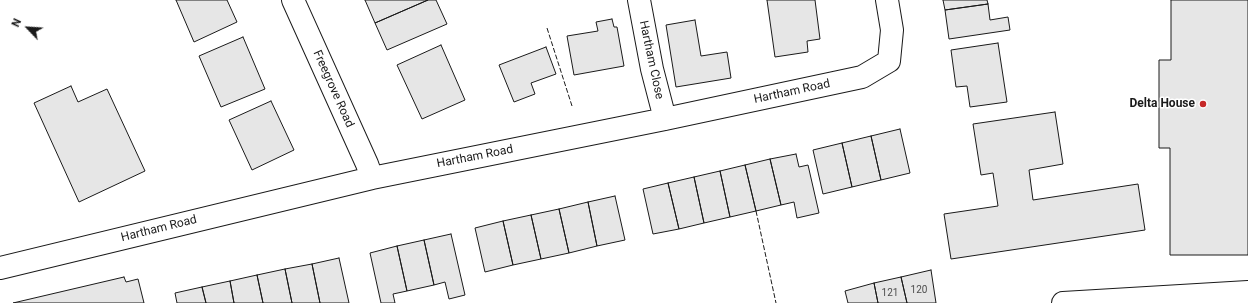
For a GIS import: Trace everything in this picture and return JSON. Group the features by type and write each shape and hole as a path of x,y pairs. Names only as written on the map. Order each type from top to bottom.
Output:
{"street":[{"name":"Freegrove Road","path":"293,0 372,178"},
{"name":"Hartham Close","path":"639,0 652,69 665,119"},
{"name":"Hartham Road","path":"0,268 372,178 665,119 862,77 889,61 892,30 888,0"},
{"path":"1063,303 1248,292"}],"building":[{"path":"176,0 227,0 237,22 194,42"},
{"path":"365,0 428,0 375,23"},
{"path":"428,0 436,0 447,24 387,50 375,23"},
{"path":"767,0 815,0 820,39 807,41 808,52 775,57"},
{"path":"943,0 987,0 988,4 945,10"},
{"name":"Delta House","path":"1171,0 1248,0 1248,255 1170,255 1170,148 1159,148 1159,60 1171,60"},
{"path":"988,4 990,20 1008,17 1010,30 949,39 945,10"},
{"path":"612,19 614,27 617,27 624,66 574,75 567,36 598,31 596,22"},
{"path":"695,20 701,56 727,52 731,78 676,87 666,25"},
{"path":"243,37 265,89 221,107 199,56"},
{"path":"998,43 1007,102 970,107 967,86 956,87 951,50"},
{"path":"441,45 465,100 422,119 397,65"},
{"path":"546,47 556,74 531,83 535,94 514,102 499,65"},
{"path":"71,86 78,102 107,89 145,171 79,202 34,103"},
{"path":"271,101 294,150 252,170 229,120"},
{"path":"1055,112 1063,164 1029,170 1033,200 1138,184 1145,230 951,259 944,214 998,206 993,173 981,175 973,124"},
{"path":"900,129 910,173 881,180 871,136"},
{"path":"871,136 881,180 852,187 842,143"},
{"path":"842,143 852,187 823,194 813,150"},
{"path":"796,154 799,167 808,165 819,213 797,218 794,202 781,205 770,159"},
{"path":"770,159 781,205 756,211 745,165"},
{"path":"745,165 756,211 730,217 720,171"},
{"path":"720,171 730,217 704,223 694,177"},
{"path":"694,177 704,223 679,229 668,183"},
{"path":"668,183 679,229 653,234 643,189"},
{"path":"615,196 625,240 597,246 588,202"},
{"path":"588,202 597,246 569,253 559,209"},
{"path":"559,209 569,253 541,259 531,215"},
{"path":"531,215 541,259 513,265 503,221"},
{"path":"503,221 513,265 485,272 475,228"},
{"path":"451,234 465,295 449,299 445,282 434,285 424,240"},
{"path":"424,240 434,285 407,291 397,246"},
{"path":"397,246 407,291 393,294 395,303 381,303 370,253"},
{"path":"339,258 349,303 320,303 312,264"},
{"path":"312,264 320,303 292,303 285,269"},
{"path":"285,269 292,303 263,303 257,275"},
{"path":"931,270 936,303 907,303 901,277"},
{"path":"257,275 263,303 234,303 230,281"},
{"path":"124,277 126,282 138,279 144,303 13,303"},
{"path":"901,277 907,303 878,303 874,283"},
{"path":"230,281 234,303 206,303 202,287"},
{"path":"874,283 878,303 848,303 845,291"},
{"path":"202,287 206,303 177,303 175,293"}],"fence":[{"path":"547,28 572,106"},
{"path":"756,211 776,303"}],"place":[{"name":"Delta House","path":"1203,104"}]}
